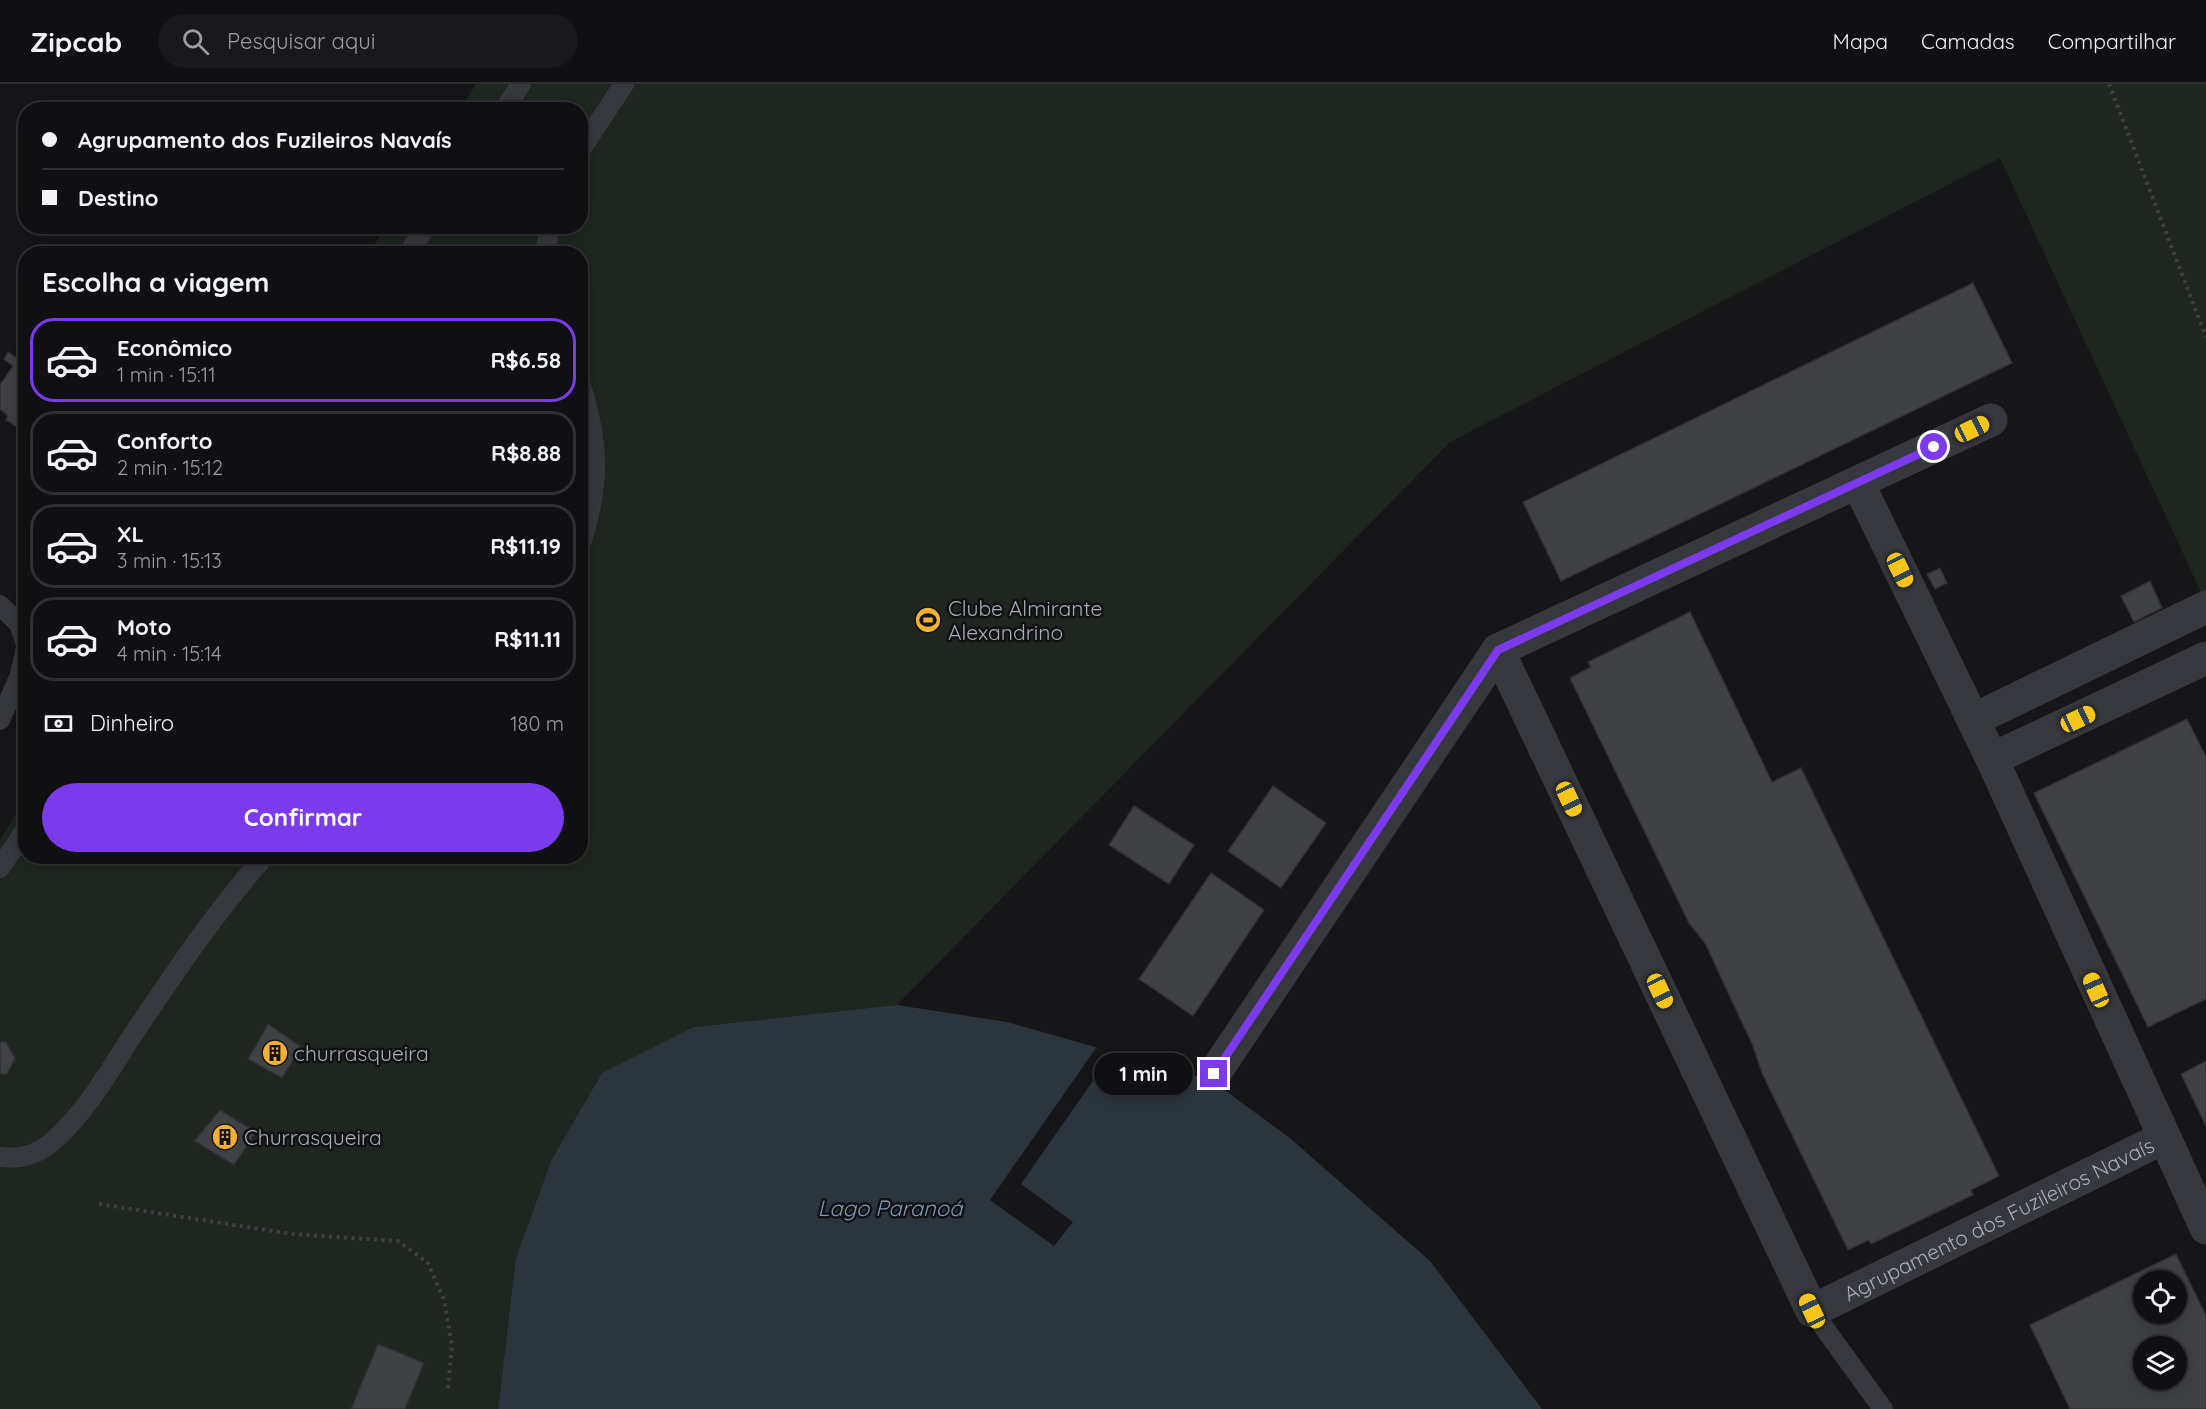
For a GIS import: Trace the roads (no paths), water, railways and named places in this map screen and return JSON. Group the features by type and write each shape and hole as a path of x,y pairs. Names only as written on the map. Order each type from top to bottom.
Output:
{"street":[{"path":"1214,1074 1498,650 1991,420"},
{"name":"Agrupamento dos Fuzileiros Navaís","path":"1858,483 1992,759 2206,1228"},
{"path":"1973,720 2206,607"},
{"path":"1498,650 1812,1311"},
{"path":"1992,759 2206,658"},
{"name":"Agrupamento dos Fuzileiros Navaís","path":"1812,1311 2163,1138"}],"lane":[{"path":"509,102 521,84"},
{"path":"588,139 624,84"},
{"path":"588,416 594,440 597,476 593,506 588,521"},
{"path":"0,604 18,622"},
{"path":"0,720 18,680"},
{"path":"0,868 18,842"},
{"path":"0,1157 24,1157 38,1152 61,1134 106,1075 195,943 259,864"},
{"path":"1812,1311 1883,1409"}],"water":[{"name":"Lago Paranoá","path":"897,1005 1007,1022 1211,1080 1291,1139 1430,1261 1542,1409 498,1409 516,1258 551,1161 602,1073 694,1027"}],"place":[{"name":"Clube Almirante Alexandrino","path":"928,620"},
{"name":"churrasqueira","path":"275,1053"},
{"name":"Churrasqueira","path":"225,1137"}]}
